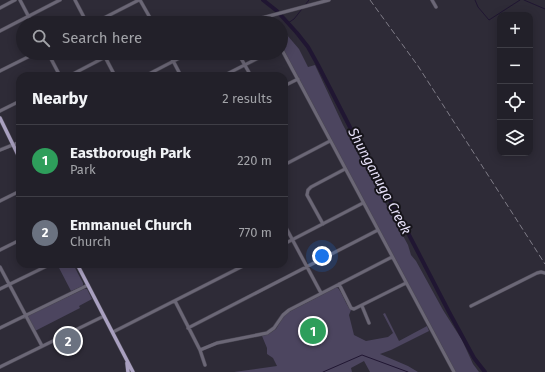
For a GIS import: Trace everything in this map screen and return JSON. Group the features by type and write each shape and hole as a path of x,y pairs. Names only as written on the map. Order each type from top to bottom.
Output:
{"main road":[{"path":"0,118 16,151"},
{"path":"79,268 133,372"},
{"path":"126,358 128,372"}],"street":[{"path":"0,8 15,0"},
{"path":"20,0 28,16 60,0"},
{"path":"75,0 83,16"},
{"path":"108,16 140,0 149,16"},
{"path":"269,16 329,0"},
{"path":"432,0 436,7"},
{"path":"0,31 16,22"},
{"path":"0,71 22,60"},
{"path":"52,60 58,72"},
{"path":"77,72 99,60"},
{"path":"107,60 113,72"},
{"path":"242,60 249,72"},
{"path":"231,72 255,60"},
{"path":"288,60 454,372"},
{"path":"152,72 173,61 179,72"},
{"path":"288,84 298,79"},
{"path":"0,111 16,104"},
{"path":"288,163 330,141"},
{"path":"0,150 16,144"},
{"path":"323,224 307,195 308,190 345,169"},
{"path":"0,201 16,193"},
{"path":"288,242 363,203"},
{"path":"188,328 378,230"},
{"path":"288,231 321,293"},
{"path":"0,250 16,242"},
{"path":"200,350 217,343 267,333 274,328 286,312 392,257"},
{"path":"0,267 42,346"},
{"path":"0,289 43,268"},
{"path":"113,332 239,268"},
{"path":"471,306 537,273 544,273"},
{"path":"339,284 351,308 356,309 406,283"},
{"path":"0,328 88,285"},
{"path":"174,301 200,350 205,364"},
{"path":"362,306 369,323"},
{"path":"0,367 104,316"}],"shaded area":[{"path":"288,36 299,49 308,67 315,65 343,125 408,245 411,255 416,261 443,310 462,340 473,364 479,372 455,372 288,58"},
{"path":"59,268 75,268 83,283 83,286 71,291"},
{"path":"337,287 351,310 349,315 354,335 366,341 388,337 393,333 383,314 385,313 399,341 427,326 429,331 380,354 418,372 370,372 364,361 351,368 352,372 234,372 277,366 273,358 267,354 267,348 262,336 276,329 285,314"},
{"path":"84,289 87,289 92,299 79,306 80,308 35,331 27,316"}],"waterway":[{"name":"Shunganuga Creek","path":"263,0 282,16"},
{"path":"305,5 309,0"},
{"path":"475,0 478,7 489,20 520,0"},
{"path":"524,0 545,9"},
{"path":"288,23 294,19 302,9"},
{"name":"Shunganuga Creek","path":"288,23 308,47 474,358 485,372"},
{"path":"323,372 362,355 408,372"}],"railway":[{"path":"370,0 418,66 545,264"}],"place":[{"name":"Eastborough Park","path":"313,331"},
{"name":"Emmanuel Church","path":"68,341"}]}
